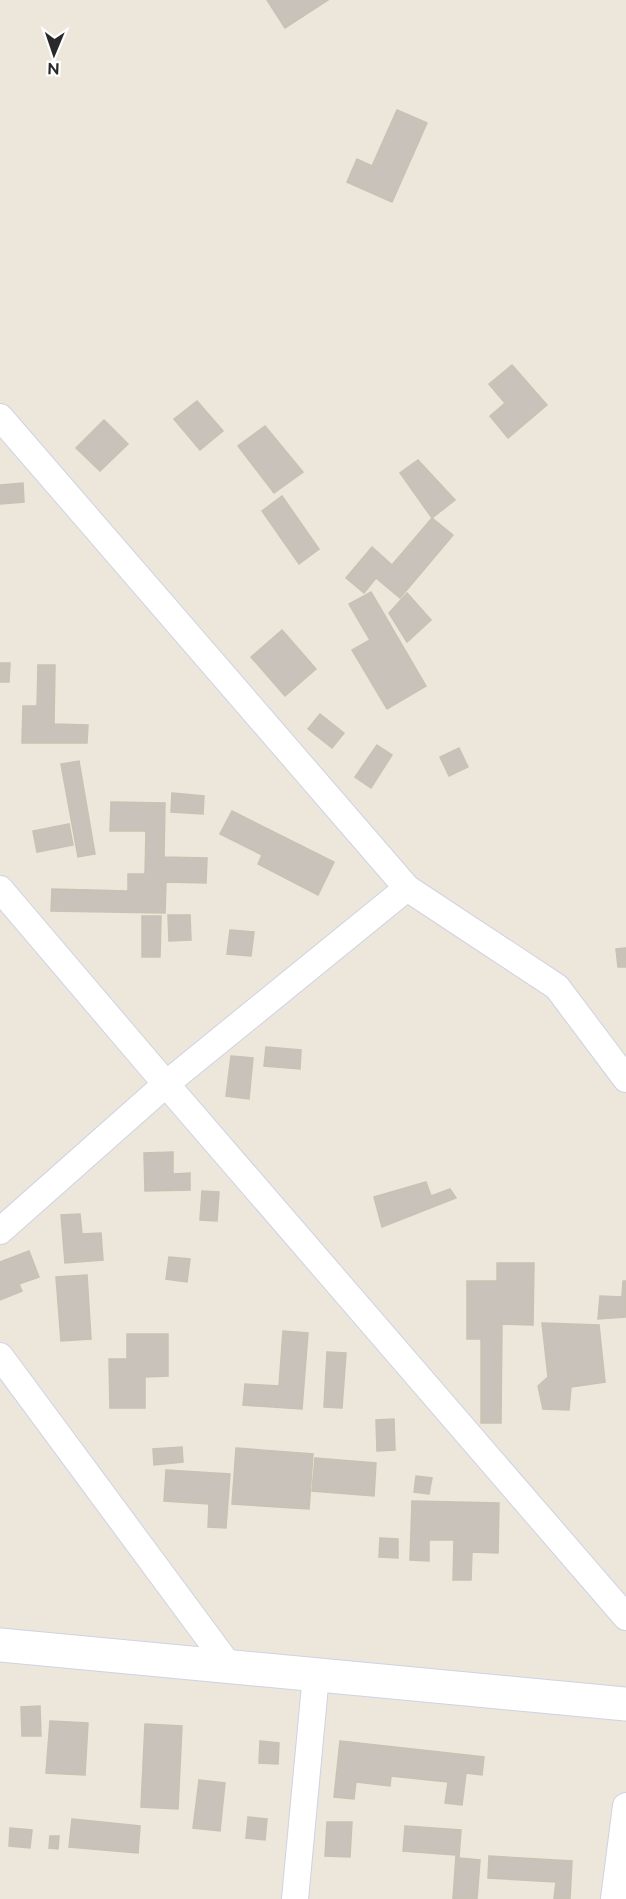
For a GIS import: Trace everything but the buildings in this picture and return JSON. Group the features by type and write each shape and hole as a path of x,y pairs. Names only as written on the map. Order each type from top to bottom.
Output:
{"street":[{"path":"0,417 407,888 557,987 626,1079"},
{"path":"0,1230 166,1084 407,888"},
{"path":"0,889 626,1617"},
{"path":"0,1356 230,1667"},
{"path":"0,1645 626,1704"},
{"path":"295,1899 316,1675"},
{"path":"614,1899 626,1806"}]}
